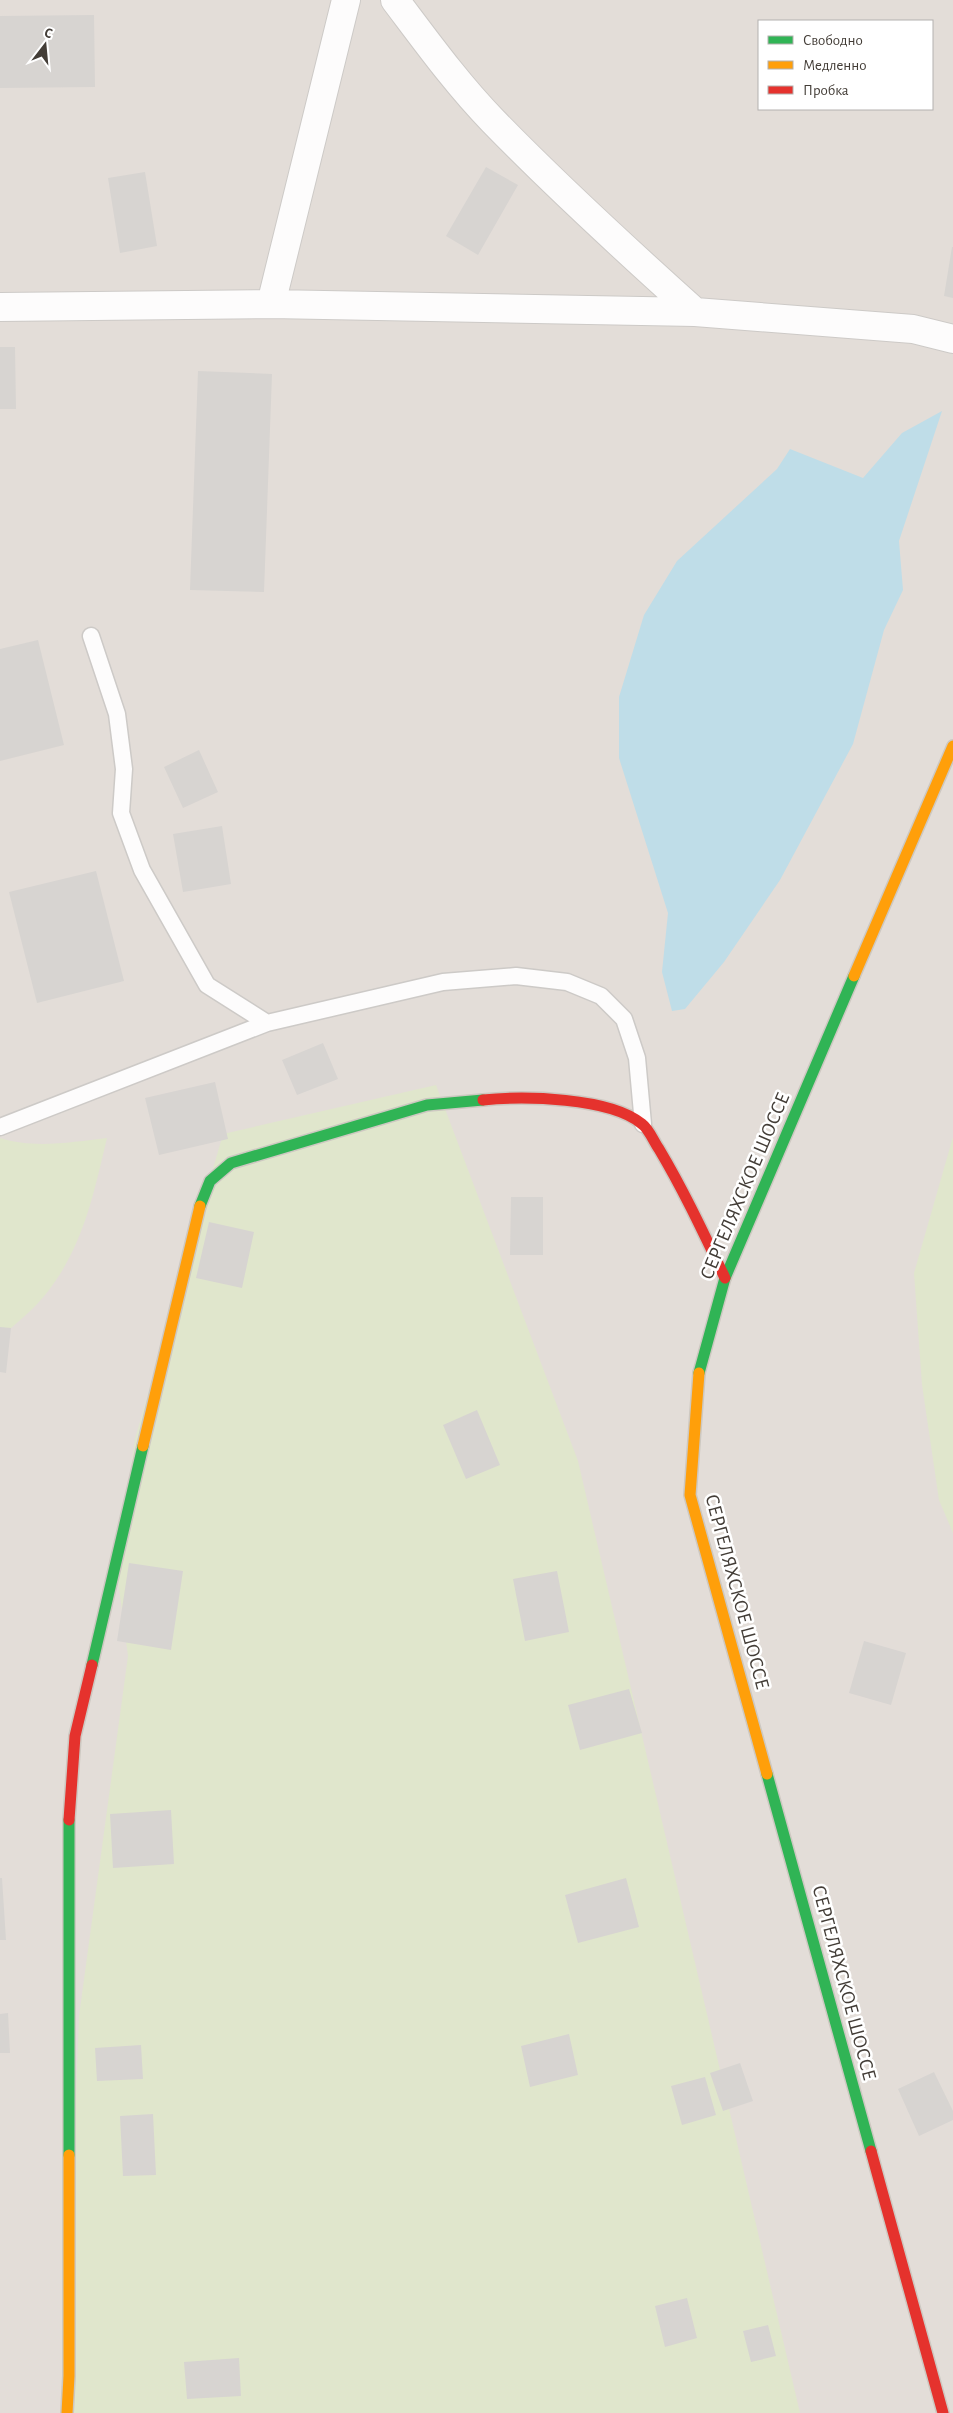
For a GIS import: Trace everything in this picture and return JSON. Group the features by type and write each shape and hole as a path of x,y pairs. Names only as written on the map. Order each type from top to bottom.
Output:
{"street":[{"path":"271,304 346,0"},
{"path":"395,0 434,52 492,120 594,220 695,312"},
{"path":"0,307 271,304 695,312 913,329 953,339"},
{"name":"СЕРГЕЛЯХСКОЕ ШОССЕ","path":"943,2413 690,1495 697,1380 724,1278 953,746"},
{"path":"67,2413 69,2376 68,1838 76,1736 198,1210 210,1182 231,1163 427,1106 505,1098 567,1101 612,1108 644,1124 683,1189 724,1278"}],"lane":[{"path":"91,636 117,714 124,769 121,813 142,870 207,985 267,1023"},
{"path":"0,1126 267,1023 443,982 516,976 567,982 601,996 624,1020 637,1058 644,1124"}],"shaded area":[{"path":"0,0 953,0 953,2413 0,2413"}],"green space":[{"path":"436,1085 578,1461 800,2413 64,2413 79,2016 128,1656 117,1573 135,1439 223,1134"},
{"path":"953,1137 953,1533 939,1500 922,1385 914,1273"},
{"path":"0,1138 40,1144 107,1138 92,1198 71,1254 44,1297 0,1338"}],"water":[{"path":"942,411 899,541 903,590 884,630 853,744 780,880 724,962 685,1009 672,1011 662,972 668,913 619,758 619,697 644,615 677,561 777,469 790,449 863,478 902,433"}],"building":[{"path":"94,15 95,87 0,88 0,16"},
{"path":"486,167 518,185 478,255 446,236"},
{"path":"145,172 157,246 120,253 108,178"},
{"path":"953,247 953,298 944,296"},
{"path":"0,347 15,347 16,409 0,409"},
{"path":"198,371 272,374 264,592 190,590"},
{"path":"38,640 64,745 0,761 0,649"},
{"path":"199,750 218,792 183,808 164,767"},
{"path":"222,826 231,884 183,892 173,834"},
{"path":"96,871 124,981 37,1003 9,892"},
{"path":"323,1043 338,1079 297,1095 282,1060"},
{"path":"215,1082 228,1139 159,1155 145,1098"},
{"path":"511,1197 543,1197 543,1255 510,1255"},
{"path":"209,1222 254,1232 242,1288 196,1278"},
{"path":"0,1327 11,1328 6,1373 0,1372"},
{"path":"477,1410 500,1465 466,1479 443,1425"},
{"path":"129,1563 183,1571 171,1650 117,1641"},
{"path":"557,1571 569,1632 525,1641 513,1579"},
{"path":"864,1641 906,1653 891,1705 849,1693"},
{"path":"629,1689 642,1733 580,1750 568,1705"},
{"path":"171,1810 174,1864 113,1868 110,1814"},
{"path":"0,1878 2,1878 6,1940 0,1940"},
{"path":"626,1878 639,1927 578,1943 565,1895"},
{"path":"8,2013 10,2053 0,2053 0,2014"},
{"path":"569,2034 578,2075 530,2087 521,2046"},
{"path":"141,2045 143,2079 97,2081 95,2048"},
{"path":"740,2063 753,2101 723,2111 710,2073"},
{"path":"934,2072 953,2111 953,2120 919,2136 898,2089"},
{"path":"705,2077 716,2115 682,2125 671,2086"},
{"path":"153,2114 156,2175 123,2176 120,2116"},
{"path":"687,2298 697,2338 665,2347 655,2306"},
{"path":"768,2325 776,2356 751,2362 743,2331"},
{"path":"239,2358 241,2396 187,2399 184,2362"}],"traffic: fast":[{"path":"699,1373 725,1278 854,976"},
{"path":"200,1206 210,1181 231,1163 427,1105 483,1100"},
{"path":"92,1665 143,1446"},
{"path":"767,1774 871,2151"},
{"path":"69,1820 69,2155"}],"traffic: slow":[{"path":"854,976 953,746"},
{"path":"143,1446 200,1206"},
{"path":"699,1373 690,1495 767,1774"},
{"path":"67,2413 69,2376 69,2155"}],"traffic: jam":[{"path":"483,1100 520,1098 588,1103 628,1115 645,1126 694,1213 725,1278"},
{"path":"69,1820 75,1736 92,1665"},
{"path":"871,2151 943,2413"}]}
